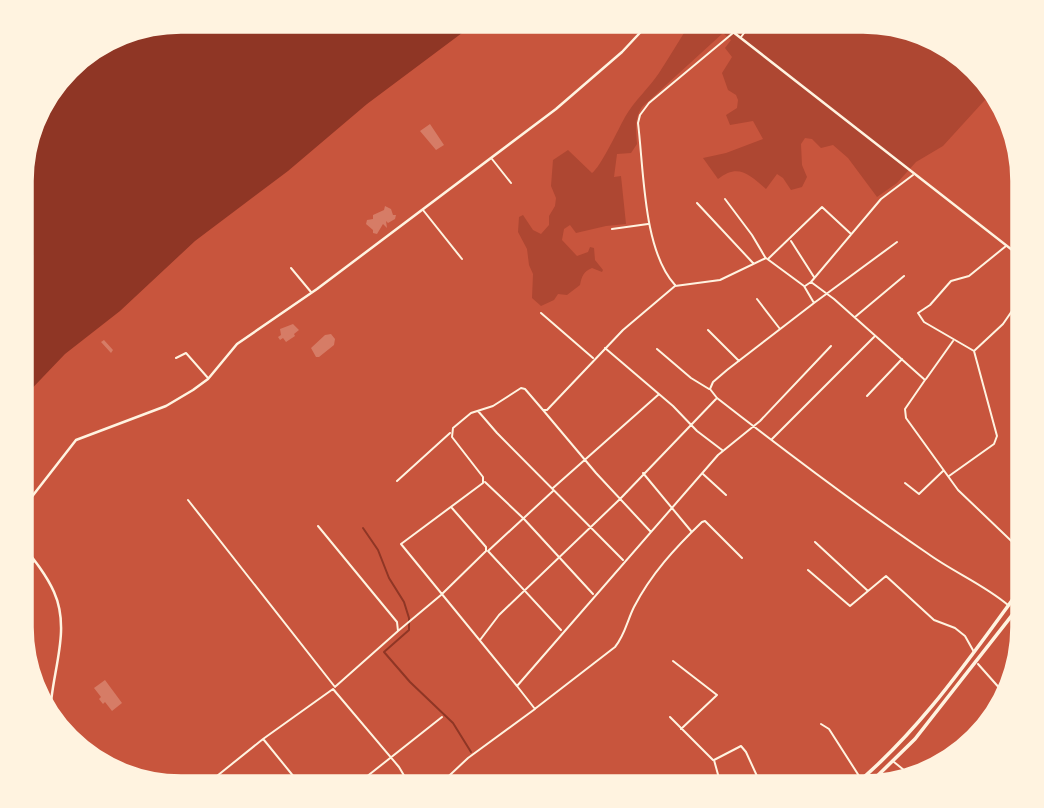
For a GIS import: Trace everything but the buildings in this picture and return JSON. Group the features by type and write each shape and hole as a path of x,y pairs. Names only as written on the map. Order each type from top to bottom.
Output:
{"main road":[{"path":"32,497 76,440 170,405 208,379 237,344 312,293 491,159 584,86 641,32"},
{"path":"734,33 1012,250"},
{"path":"32,558 55,593 61,615 52,702"},
{"path":"865,776 909,733 974,653 1012,600"},
{"path":"880,775 894,762 1012,618"}],"street":[{"path":"741,38 745,32"},
{"path":"675,286 657,260 649,224 639,115 657,96 734,33"},
{"path":"491,159 511,183"},
{"path":"804,286 811,282 881,200 914,174"},
{"path":"725,199 767,258 804,286 814,303"},
{"path":"697,203 752,263"},
{"path":"543,410 547,410 605,348 675,286 720,280 767,258 822,207 851,234"},
{"path":"423,209 462,259"},
{"path":"612,229 649,224"},
{"path":"790,239 814,278"},
{"path":"710,389 713,382 739,361 897,242"},
{"path":"948,476 997,440 974,351 924,322 918,313 930,305 951,281 969,276 1006,246"},
{"path":"291,268 312,293"},
{"path":"855,317 904,276"},
{"path":"811,282 855,317 925,380"},
{"path":"757,299 780,330"},
{"path":"974,351 1003,324 1012,311"},
{"path":"541,313 594,359"},
{"path":"708,330 739,361"},
{"path":"772,439 875,336"},
{"path":"954,340 905,409 904,415 948,476 977,510 1012,542"},
{"path":"517,686 593,595 723,450 760,421 831,346"},
{"path":"605,348 723,450"},
{"path":"657,349 691,378 710,389 717,398 752,426 930,555 990,590 1008,606"},
{"path":"176,358 186,354 208,379"},
{"path":"867,396 903,359"},
{"path":"397,481 451,433 453,428 477,410 493,407 521,388 525,389 651,532"},
{"path":"217,776 334,688 442,595 524,520 553,489 658,395"},
{"path":"480,640 499,615 620,499 717,398"},
{"path":"477,410 496,433 624,561"},
{"path":"451,433 484,481 560,557 593,595"},
{"path":"905,483 919,494 944,470"},
{"path":"643,473 691,532"},
{"path":"702,473 726,495"},
{"path":"484,481 401,544 535,709"},
{"path":"188,500 403,776"},
{"path":"451,507 486,547 486,552 526,591 562,632"},
{"path":"449,776 468,758 615,647 621,640 633,609 650,579 691,532 705,521 742,558"},
{"path":"318,527 397,622 398,631"},
{"path":"815,542 868,591"},
{"path":"808,570 850,606 886,576 934,620 955,628 965,636 974,653"},
{"path":"673,661 717,695 681,729"},
{"path":"977,663 999,688"},
{"path":"367,776 442,717"},
{"path":"670,717 714,761 718,776"},
{"path":"821,724 830,729 859,776"},
{"path":"263,739 293,776"},
{"path":"714,761 743,746 757,776"},
{"path":"894,762 904,770"}],"shaded area":[{"path":"463,32 367,104 288,171 195,241 120,311 65,354 32,388 33,161 39,133 51,106 82,68 106,51 133,39 161,33"},
{"path":"685,32 873,32 893,34 938,51 962,68 987,98 943,146 916,162 897,183 877,197 848,158 833,145 821,148 812,139 805,138 801,144 802,165 807,177 802,187 791,190 777,174 766,189 743,172 732,172 718,179 703,158 726,153 763,139 753,121 730,125 726,115 737,108 738,100 736,95 728,90 722,73 732,57 725,48 731,40 723,33 642,107 637,120 637,144 631,153 617,154 614,177 621,176 626,224 576,233 570,225 564,229 562,240 577,256 588,252 590,247 594,248 595,260 602,272 592,268 583,275 580,285 567,295 558,294 554,300 541,306 532,298 533,274 527,249 518,232 519,217 523,215 533,230 541,234 549,225 549,216 555,206 556,198 551,186 553,160 568,150 592,173 629,111 659,73"}],"waterway":[{"path":"363,528 378,550 409,618 409,630 384,652 410,682 453,723 471,752"}]}
